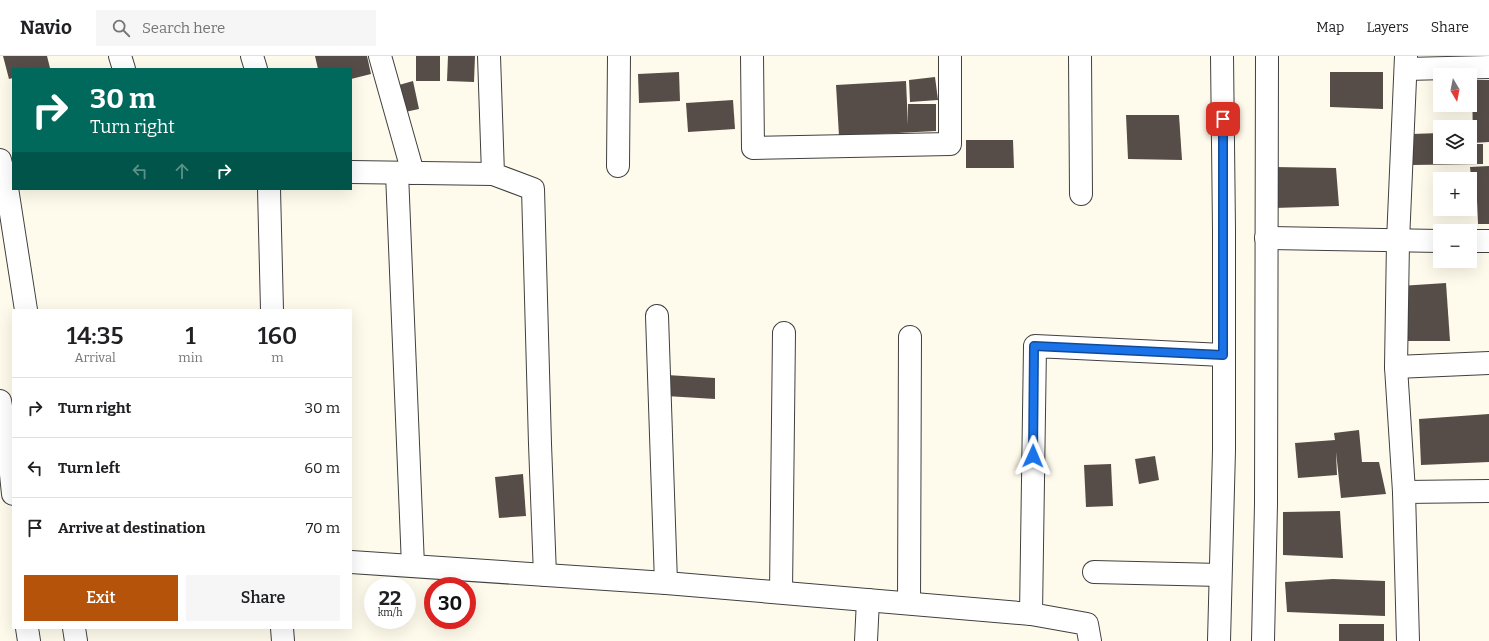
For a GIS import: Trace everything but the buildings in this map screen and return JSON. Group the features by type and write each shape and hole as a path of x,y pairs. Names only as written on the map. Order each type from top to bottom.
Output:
{"street":[{"path":"120,56 124,68"},
{"path":"252,56 256,68"},
{"path":"380,56 405,173 413,566"},
{"path":"489,56 493,174"},
{"path":"618,56 618,166"},
{"path":"752,56 753,148 950,144 950,56"},
{"path":"1080,56 1081,194"},
{"path":"1219,641 1224,450 1222,56"},
{"path":"1263,641 1266,504 1267,56"},
{"path":"1408,641 1404,492 1396,367 1398,241 1406,62 1489,67"},
{"path":"0,160 10,188 26,309"},
{"path":"352,172 493,174 533,189 545,575"},
{"path":"269,190 272,309"},
{"path":"1266,238 1433,241"},
{"path":"1477,241 1489,241"},
{"path":"657,316 666,583"},
{"path":"781,592 784,333"},
{"path":"909,603 910,337"},
{"path":"1031,614 1034,346 1223,355"},
{"path":"1396,367 1489,363"},
{"path":"0,401 8,445 12,484"},
{"path":"1404,492 1489,491"},
{"path":"352,562 666,583 1031,614 1087,624 1090,641"},
{"path":"1094,572 1220,575"},
{"path":"866,641 868,600"},
{"path":"27,629 29,641"},
{"path":"74,629 76,641"},
{"path":"282,629 283,641"}],"route":[{"path":"1033,456 1034,346 1223,355 1223,119"}]}
